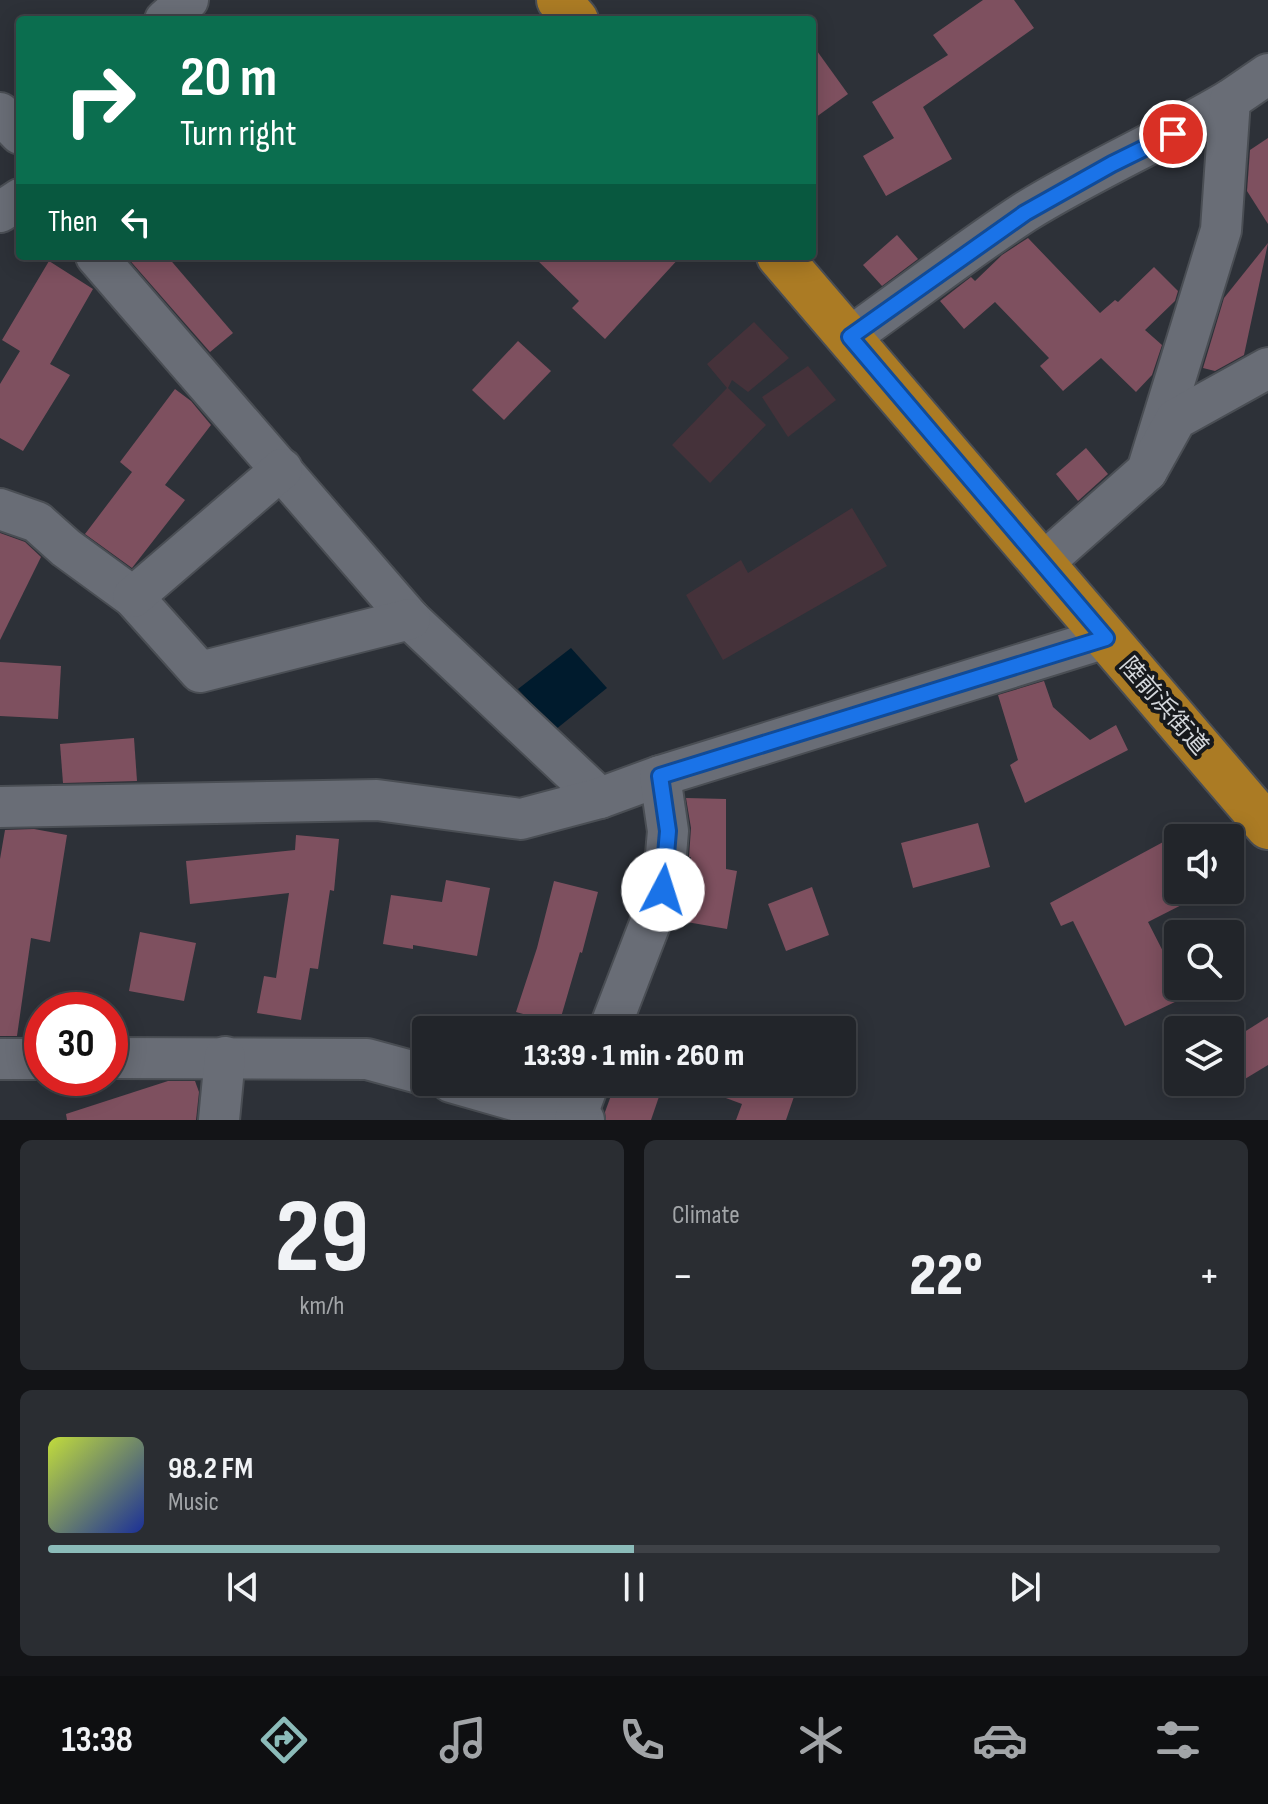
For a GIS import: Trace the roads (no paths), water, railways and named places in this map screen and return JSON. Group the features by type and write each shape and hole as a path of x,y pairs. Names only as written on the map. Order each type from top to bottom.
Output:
{"highway":[{"path":"559,0 573,16"},
{"name":"陸前浜街道","path":"783,260 1268,827"}],"street":[{"path":"170,16 188,0"},
{"path":"850,337 1025,213 1230,100 1268,74"},
{"path":"1147,471 1221,230 1230,100"},
{"path":"0,113 16,130"},
{"path":"99,260 410,619 600,798"},
{"path":"1043,563 1147,471 1176,419 1268,368"},
{"path":"133,597 282,469"},
{"path":"0,509 37,522 66,548 133,597 200,672 410,619"},
{"path":"0,807 377,800 521,819 600,798 660,776 1106,638"},
{"path":"614,1016 663,890 668,831 660,776"},
{"path":"219,1120 225,1057"},
{"path":"128,1058 367,1059 412,1071"},
{"path":"0,1059 24,1059"},
{"path":"516,1096 581,1110"}],"water":[{"path":"571,648 607,688 555,730 518,689"}]}
